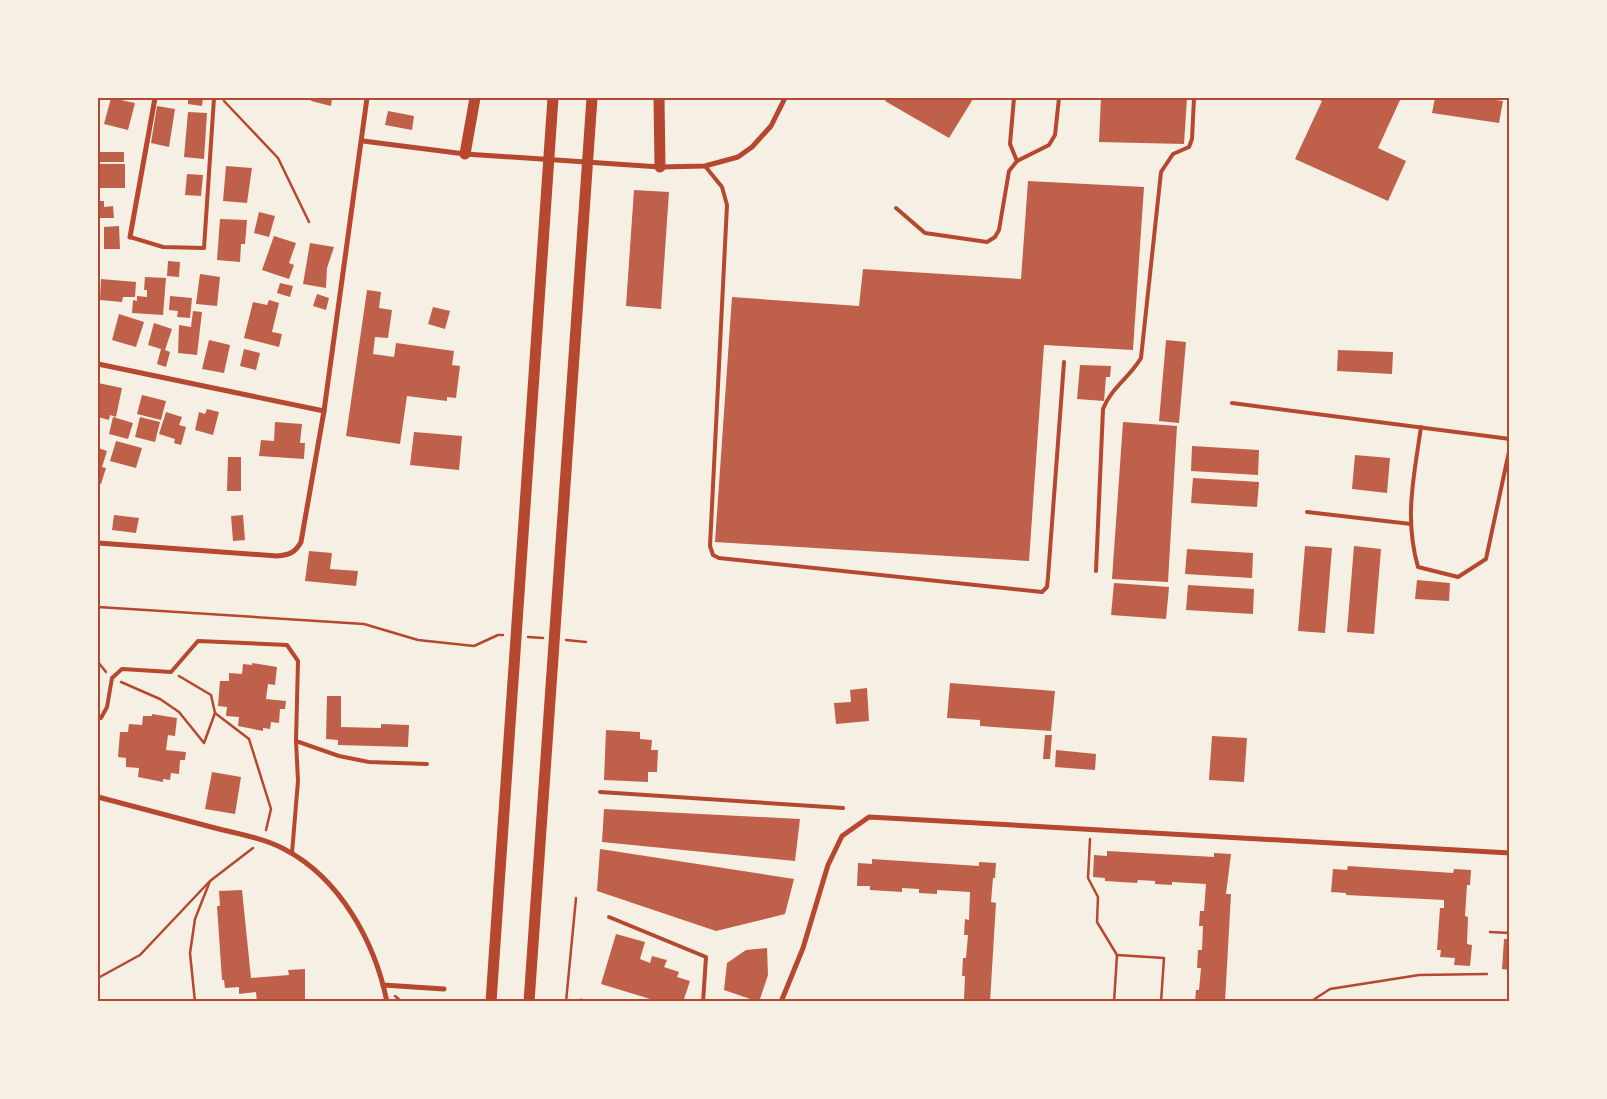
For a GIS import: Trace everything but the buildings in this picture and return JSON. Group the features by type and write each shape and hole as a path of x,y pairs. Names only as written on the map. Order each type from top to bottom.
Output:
{"main road":[{"path":"465,154 476,98"},
{"path":"491,1002 553,98"},
{"path":"528,1002 592,98"},
{"path":"659,98 660,167"}],"street":[{"path":"130,237 155,98"},
{"path":"98,543 277,556 288,555 296,550 304,531 324,411 367,98"},
{"path":"362,141 465,154 660,167 705,166 738,157 752,147 771,126 785,98"},
{"path":"98,364 324,411"},
{"path":"98,797 263,840 292,853 317,870 338,892 363,934 384,985 387,1002"},
{"path":"781,1002 803,948 828,865 842,836 869,817 1510,853"},
{"path":"384,985 444,988"}],"lane":[{"path":"130,237 163,247 204,248 214,98"},
{"path":"1014,98 1010,144 1018,161"},
{"path":"896,208 925,233 987,242 995,237 999,230 1009,171 1018,161 1049,145 1055,135 1059,98"},
{"path":"1096,571 1103,410 1107,397 1141,358 1161,172 1173,154 1189,147 1192,139 1194,98"},
{"path":"705,166 722,187 727,205 710,546 713,555 719,558 1042,592 1047,587 1048,578 1064,362"},
{"path":"1232,403 1510,439"},
{"path":"1421,427 1411,497 1411,542 1418,567 1458,577 1486,559 1510,447"},
{"path":"1307,512 1411,524"},
{"path":"98,718 101,718 107,707 112,678 122,669 171,672 198,641 287,645 298,661 296,741 298,781 292,853"},
{"path":"296,741 339,756 369,762 427,764"},
{"path":"600,792 843,808"},
{"path":"609,917 706,957 702,1002"}],"path":[{"path":"224,98 225,103 278,158 309,222"},
{"path":"98,607 364,624 418,640 474,646 498,635 508,636"},
{"path":"527,637 547,639"},
{"path":"556,639 586,642"},
{"path":"98,662 112,678 167,703 179,712 204,743 215,714 211,695 171,672"},
{"path":"98,978 140,955 210,881 263,840 271,809 249,739 215,714"},
{"path":"1091,829 1088,878 1098,897 1097,922 1117,955 1114,1002"},
{"path":"196,1002 190,953 195,918 210,881"},
{"path":"566,1002 576,898"},
{"path":"1490,932 1510,933"},
{"path":"1117,955 1164,958 1161,1002"},
{"path":"1310,1002 1330,989 1410,976 1487,974"}]}
